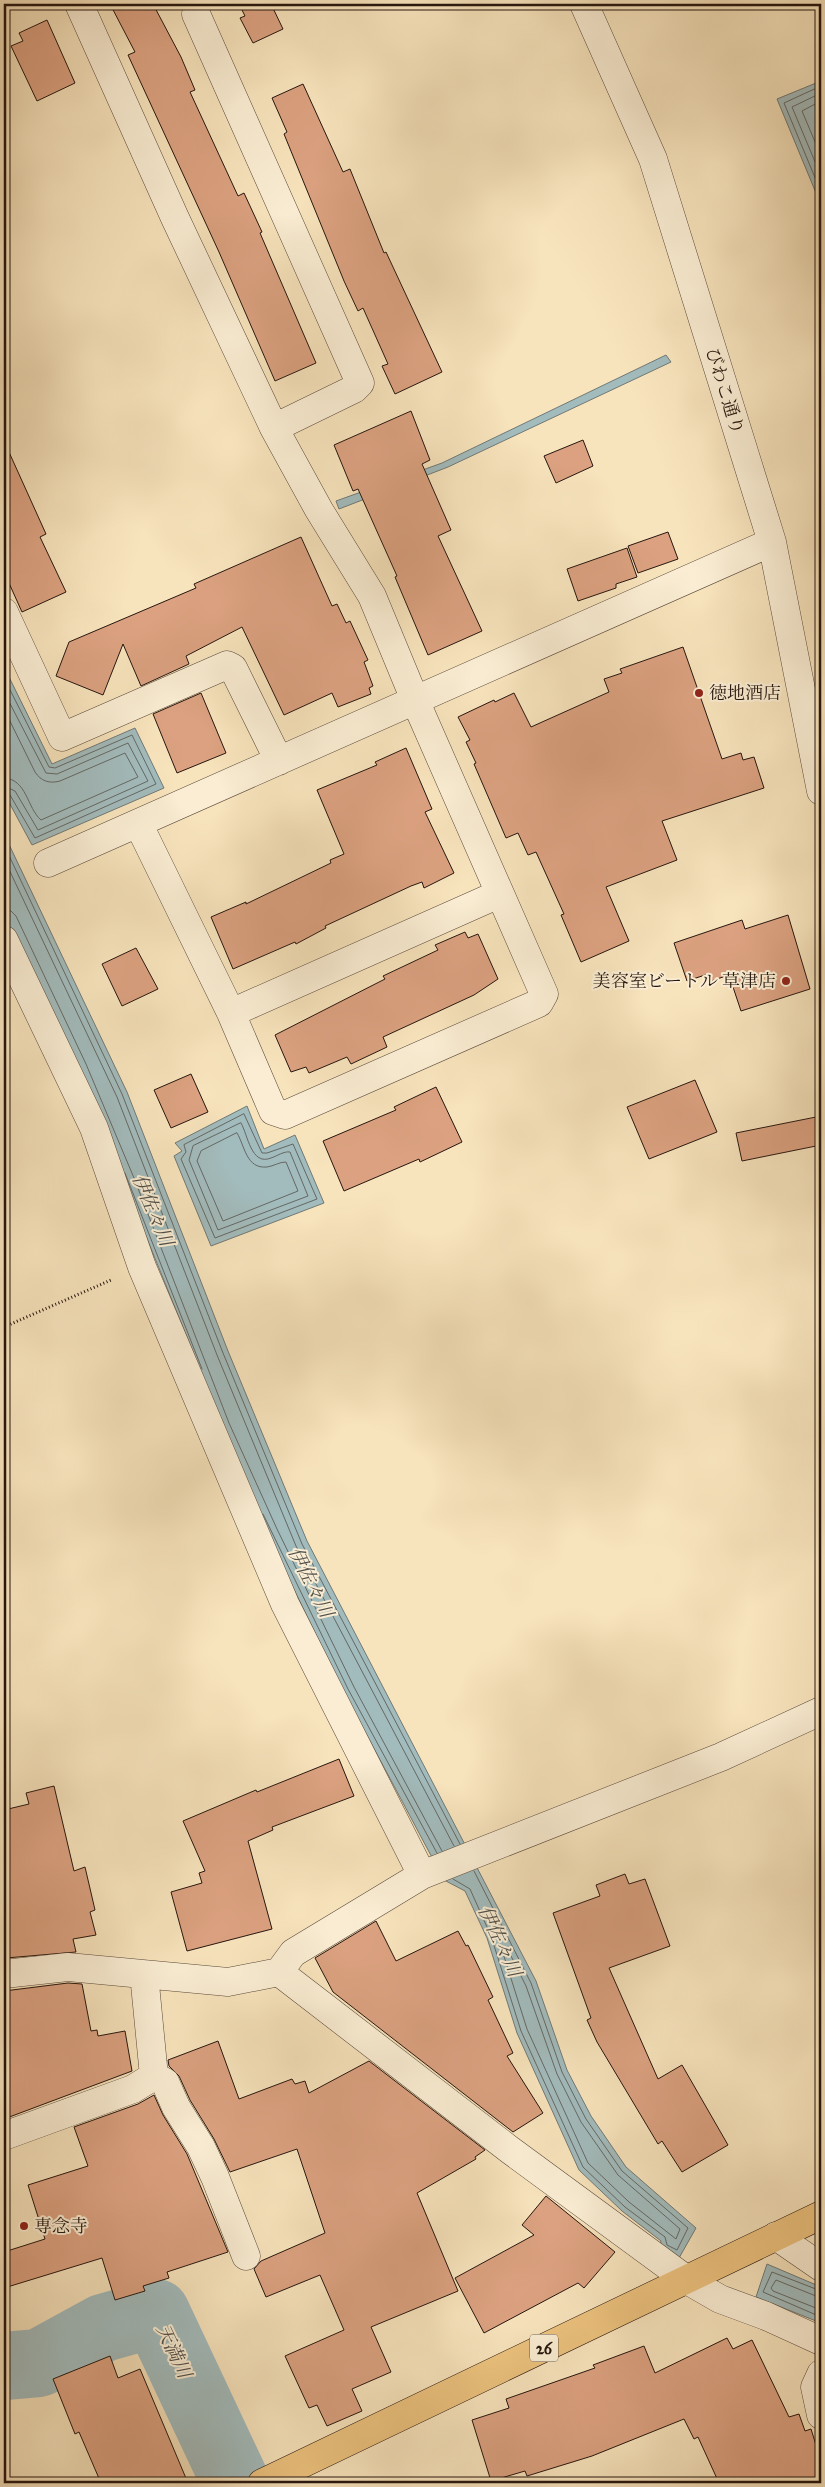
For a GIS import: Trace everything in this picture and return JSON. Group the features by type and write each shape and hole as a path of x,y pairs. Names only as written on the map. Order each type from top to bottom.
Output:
{"main road":[{"name":"26","path":"264,2482 821,2215"}],"street":[{"path":"79,4 175,218 274,428 319,510 372,596 498,894 544,994 539,1003 285,1115 273,1111 231,1013 138,823"},
{"name":"びわこ通り","path":"584,4 653,159 772,542 821,792"},
{"path":"196,14 360,383 354,389 274,428"},
{"path":"48,863 772,542"},
{"path":"4,612 62,737 227,664 233,668 279,761"},
{"path":"231,1013 498,894"},
{"path":"4,940 94,1128 142,1267 285,1604 427,1873"},
{"path":"4,1974 68,1967 228,1982 279,1972 293,1953 427,1873 721,1757 821,1712"},
{"path":"279,1972 510,2150 687,2280 720,2299 766,2316 821,2341"},
{"path":"144,1974 154,2076"},
{"path":"4,2136 133,2090 154,2076"},
{"path":"154,2076 164,2082 176,2108 201,2147 216,2177 246,2256"},
{"path":"776,2236 821,2268"},
{"path":"821,2374 815,2387 821,2415"}],"path":[{"path":"4,1327 142,1267"}],"water":[{"path":"821,81 821,205 777,99"},
{"path":"666,355 671,362 448,467 339,509 336,501 442,463"},
{"path":"4,667 52,764 135,728 164,788 32,845 4,793"},
{"name":"伊佐々川","path":"4,834 127,1092 228,1351 307,1541 536,1981 567,2070 591,2116 626,2167 696,2228 679,2258 660,2247 661,2241 622,2211 579,2170 517,2033 487,1938 465,1891 444,1880 344,1692 267,1534 124,1182 75,1068 4,916"},
{"path":"247,1106 264,1149 295,1135 324,1203 211,1246 174,1156 182,1151 175,1143"},
{"path":"767,2264 821,2287 821,2323 756,2297"},
{"path":"168,2282 253,2483 216,2483 198,2459 134,2297"}],"building":[{"path":"110,4 153,4 181,57 195,90 190,92 238,196 244,193 262,232 260,233 316,363 275,381 219,252 128,55 135,52"},
{"path":"239,4 271,4 283,29 253,43 240,18 245,16"},
{"path":"47,20 75,83 37,101 11,46 23,41 19,33"},
{"path":"303,84 343,172 350,169 384,253 386,252 442,372 395,394 382,366 388,364 363,308 358,311 344,281 284,134 287,132 272,98"},
{"path":"411,411 430,460 422,464 451,530 438,536 482,631 428,655 395,577 397,576 358,489 353,491 334,445"},
{"path":"583,440 593,466 556,483 544,456"},
{"path":"4,441 46,534 40,537 66,592 22,612 4,572"},
{"path":"668,532 678,559 638,573 628,546"},
{"path":"301,537 332,606 337,604 346,623 350,621 368,660 364,662 373,686 369,688 371,694 338,707 332,693 284,715 242,627 186,656 189,664 141,686 123,644 103,695 56,676 69,642 196,588 194,584"},
{"path":"627,548 637,577 616,584 616,588 578,601 567,569"},
{"path":"683,647 722,759 741,753 743,760 754,757 764,788 662,821 677,860 606,887 629,941 581,962 561,915 564,914 536,852 528,855 518,833 506,838 474,764 476,763 466,742 470,740 458,717 514,693 531,727 609,692 604,679 622,673 620,669"},
{"path":"201,693 226,753 177,773 153,714"},
{"path":"406,748 432,809 425,812 454,873 424,888 422,882 411,886 325,926 326,928 296,944 295,942 233,969 211,917 246,902 246,904 331,863 330,860 344,854 317,790 377,765 375,762"},
{"path":"788,915 810,989 741,1011 729,975 711,981 708,974 687,981 674,943 742,920 745,929"},
{"path":"465,932 468,938 478,934 498,979 474,995 383,1037 387,1047 351,1064 347,1057 309,1073 306,1067 291,1072 275,1035 385,979 383,976 438,950 435,945"},
{"path":"136,948 158,989 122,1006 102,964"},
{"path":"191,1074 208,1112 171,1128 154,1090"},
{"path":"695,1080 717,1132 649,1159 627,1107"},
{"path":"436,1087 462,1142 420,1162 419,1159 344,1191 323,1141 396,1110 394,1107"},
{"path":"821,1116 821,1145 742,1161 736,1133"},
{"path":"339,1759 354,1796 272,1827 273,1830 248,1841 272,1929 187,1951 171,1892 202,1883 199,1873 205,1871 183,1821 256,1790 257,1792"},
{"path":"54,1786 74,1871 85,1867 95,1910 90,1912 96,1935 73,1939 76,1952 6,1958 4,1947 4,1810 29,1804 26,1793"},
{"path":"625,1874 629,1884 645,1879 670,1946 609,1968 658,2079 682,2065 728,2145 682,2172 662,2141 658,2144 597,2042 587,2020 591,2018 553,1913 600,1896 596,1885"},
{"path":"376,1921 396,1961 458,1931 466,1946 468,1945 493,1997 488,2000 513,2053 507,2056 543,2113 513,2132 333,1992 315,1958"},
{"path":"68,1983 82,1984 91,2031 97,2030 98,2036 125,2031 132,2071 4,2119 4,1991"},
{"path":"218,2041 239,2099 292,2079 295,2084 305,2081 309,2093 369,2061 485,2150 475,2157 476,2159 417,2193 458,2291 371,2327 391,2372 352,2389 362,2411 327,2426 317,2405 309,2408 285,2356 344,2330 320,2275 266,2297 254,2269 261,2261 325,2233 297,2149 230,2172 214,2139 190,2100 179,2076 169,2066 168,2060"},
{"path":"154,2095 163,2115 187,2154 228,2252 167,2272 169,2278 143,2286 145,2291 115,2300 102,2258 4,2288 4,2252 45,2239 28,2185 88,2166 74,2127 138,2104"},
{"path":"546,2196 615,2252 584,2288 578,2283 484,2333 455,2278 534,2235 522,2225"},
{"path":"727,2338 733,2349 752,2340 789,2417 799,2414 805,2431 811,2429 821,2461 821,2483 719,2483 698,2437 694,2439 684,2419 592,2456 527,2476 525,2471 491,2481 472,2420 509,2408 506,2399 595,2368 593,2365 644,2346 655,2373"},
{"path":"110,2356 118,2378 140,2369 188,2483 101,2483 79,2432 75,2434 53,2379"}],"waterway":[{"name":"天満川","path":"4,2366 39,2363 103,2328 156,2313 236,2483"}],"place":[{"name":"徳地酒店","path":"699,693"},
{"name":"美容室ビートル 草津店","path":"786,981"},
{"name":"専念寺","path":"24,2226"}]}
